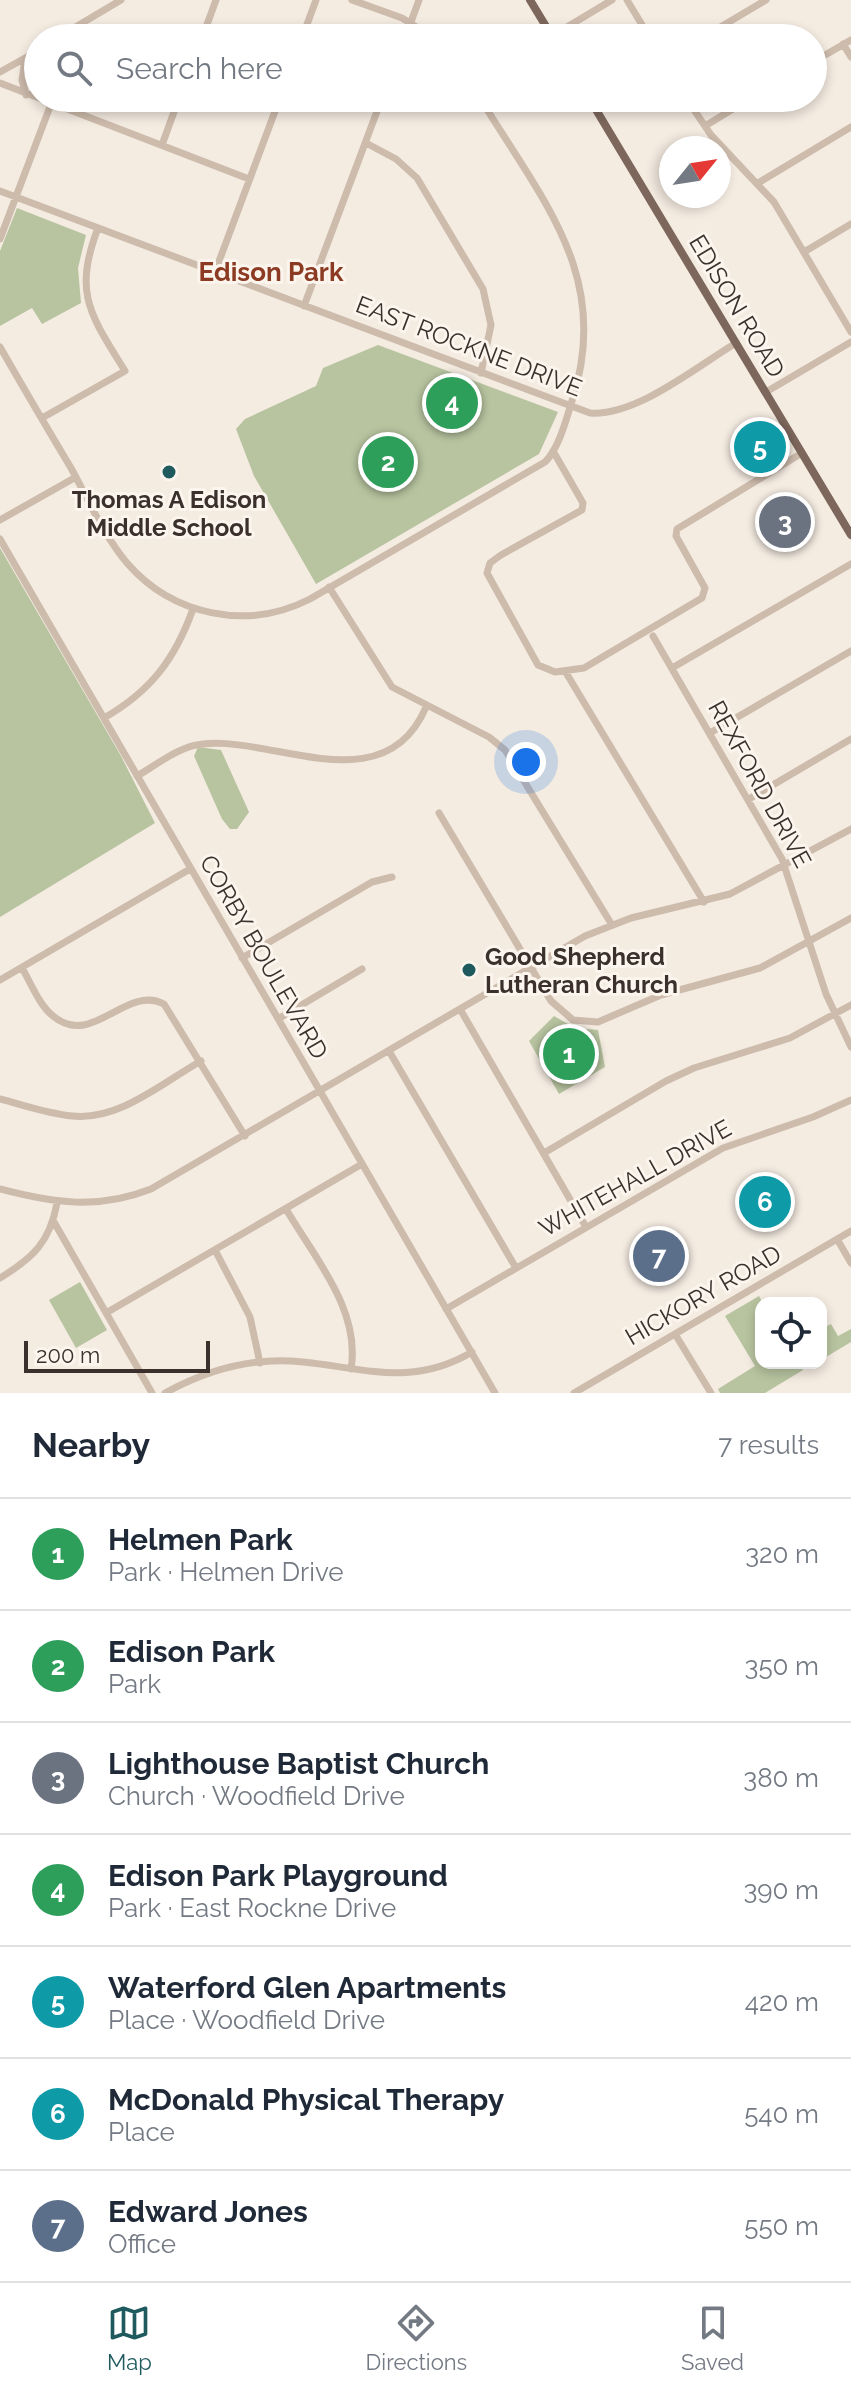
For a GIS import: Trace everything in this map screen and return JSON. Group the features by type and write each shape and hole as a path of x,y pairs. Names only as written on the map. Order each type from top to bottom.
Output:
{"main road":[{"path":"530,0 545,24"},
{"name":"EDISON ROAD","path":"597,112 851,535"}],"street":[{"path":"81,24 121,0"},
{"path":"207,24 216,0"},
{"path":"307,24 316,0"},
{"path":"352,0 414,24"},
{"path":"411,22 419,0"},
{"path":"574,24 612,0"},
{"path":"627,0 642,24"},
{"path":"726,24 766,0"},
{"path":"827,54 847,42 851,57"},
{"path":"0,72 24,59"},
{"path":"0,83 24,94"},
{"path":"0,239 48,112"},
{"path":"73,112 249,179"},
{"path":"162,145 174,112"},
{"path":"215,272 275,112"},
{"path":"304,306 377,112"},
{"path":"0,347 127,563 155,589 193,609 230,616 262,615 289,609 545,462 553,451 570,406 585,348 582,286 557,226 488,112"},
{"path":"696,112 758,183 804,252 851,332"},
{"path":"705,126 728,112"},
{"path":"758,183 851,127"},
{"path":"366,143 396,159 417,178 483,289 491,325 481,373"},
{"name":"EAST ROCKNE DRIVE","path":"0,191 590,413 622,410 736,343"},
{"path":"804,252 851,224"},
{"path":"42,418 125,371 95,320 85,289 86,263 98,228"},
{"path":"766,392 851,342"},
{"path":"553,451 583,508 490,563 488,580 538,665 545,670 565,671 584,668 702,598 705,588 676,536 677,529 802,453"},
{"path":"0,520 76,477"},
{"name":"CORBY BOULEVARD","path":"0,539 495,1393"},
{"path":"672,668 851,564"},
{"path":"329,587 386,682 426,707 489,737 505,750 612,925"},
{"path":"104,718 137,697 162,672 177,651 193,609"},
{"name":"REXFORD DRIVE","path":"653,636 749,799 785,867 835,1015 851,1047"},
{"path":"710,733 851,651"},
{"path":"565,671 704,902"},
{"path":"137,776 185,748 206,743 313,760 350,760 397,743 412,731 426,707"},
{"path":"749,799 851,739"},
{"path":"439,813 561,1012 579,1022 593,1023 661,995 747,973 851,918"},
{"path":"0,1189 57,1203 97,1203 137,1194 245,1136 531,967 612,925 704,902 746,887 851,829"},
{"path":"0,980 190,869"},
{"path":"242,958 372,882 392,877"},
{"path":"22,968 47,1010 69,1025 96,1023 141,1000 164,1004 245,1136"},
{"path":"278,1019 362,969"},
{"path":"544,1153 680,1074 790,1038 851,1005"},
{"path":"460,1009 586,1227"},
{"path":"389,1051 516,1268"},
{"path":"0,1099 71,1116 96,1116 121,1108 201,1061"},
{"name":"WHITEHALL DRIVE","path":"446,1309 723,1148 813,1117 851,1100"},
{"path":"106,1313 362,1164"},
{"path":"0,1278 36,1254 54,1222 57,1203"},
{"path":"286,1209 348,1317 354,1346 351,1369"},
{"path":"54,1222 152,1393"},
{"name":"HICKORY ROAD","path":"574,1393 851,1231"},
{"path":"837,1239 851,1263"},
{"path":"215,1250 250,1317 260,1363"},
{"path":"675,1334 711,1393"},
{"path":"165,1393 205,1375 260,1363 287,1361 412,1374 441,1368 472,1352"}],"green space":[{"path":"17,208 86,235 78,268 81,303 42,324 32,308 0,326 0,251"},
{"name":"Edison Park","path":"378,345 558,412 539,454 316,584 254,476 236,429 245,419 316,386 323,368"},
{"path":"0,548 121,756 155,823 0,917"},
{"path":"198,747 221,750 249,812 237,829 230,829 222,819 194,756"},
{"path":"554,1016 575,1028 598,1030 605,1067 559,1094 529,1041"},
{"path":"80,1282 107,1330 76,1348 49,1300"},
{"path":"755,1298 755,1366 725,1316"},
{"path":"831,1324 838,1336 851,1329 851,1342 827,1356 827,1326"},
{"path":"755,1366 755,1369 803,1370 765,1393 720,1393 718,1389"}],"place":[{"name":"Edison Park Playground","path":"452,403"},
{"name":"Waterford Glen Apartments","path":"760,447"},
{"name":"Edison Park","path":"388,462"},
{"name":"Thomas A Edison Middle School","path":"169,472"},
{"name":"Lighthouse Baptist Church","path":"785,522"},
{"name":"Good Shepherd Lutheran Church","path":"469,970"},
{"name":"Helmen Park","path":"569,1054"},
{"name":"McDonald Physical Therapy","path":"765,1202"},
{"name":"Edward Jones","path":"659,1256"}],"district":[{"name":"Edison Park","path":"271,272"}]}
